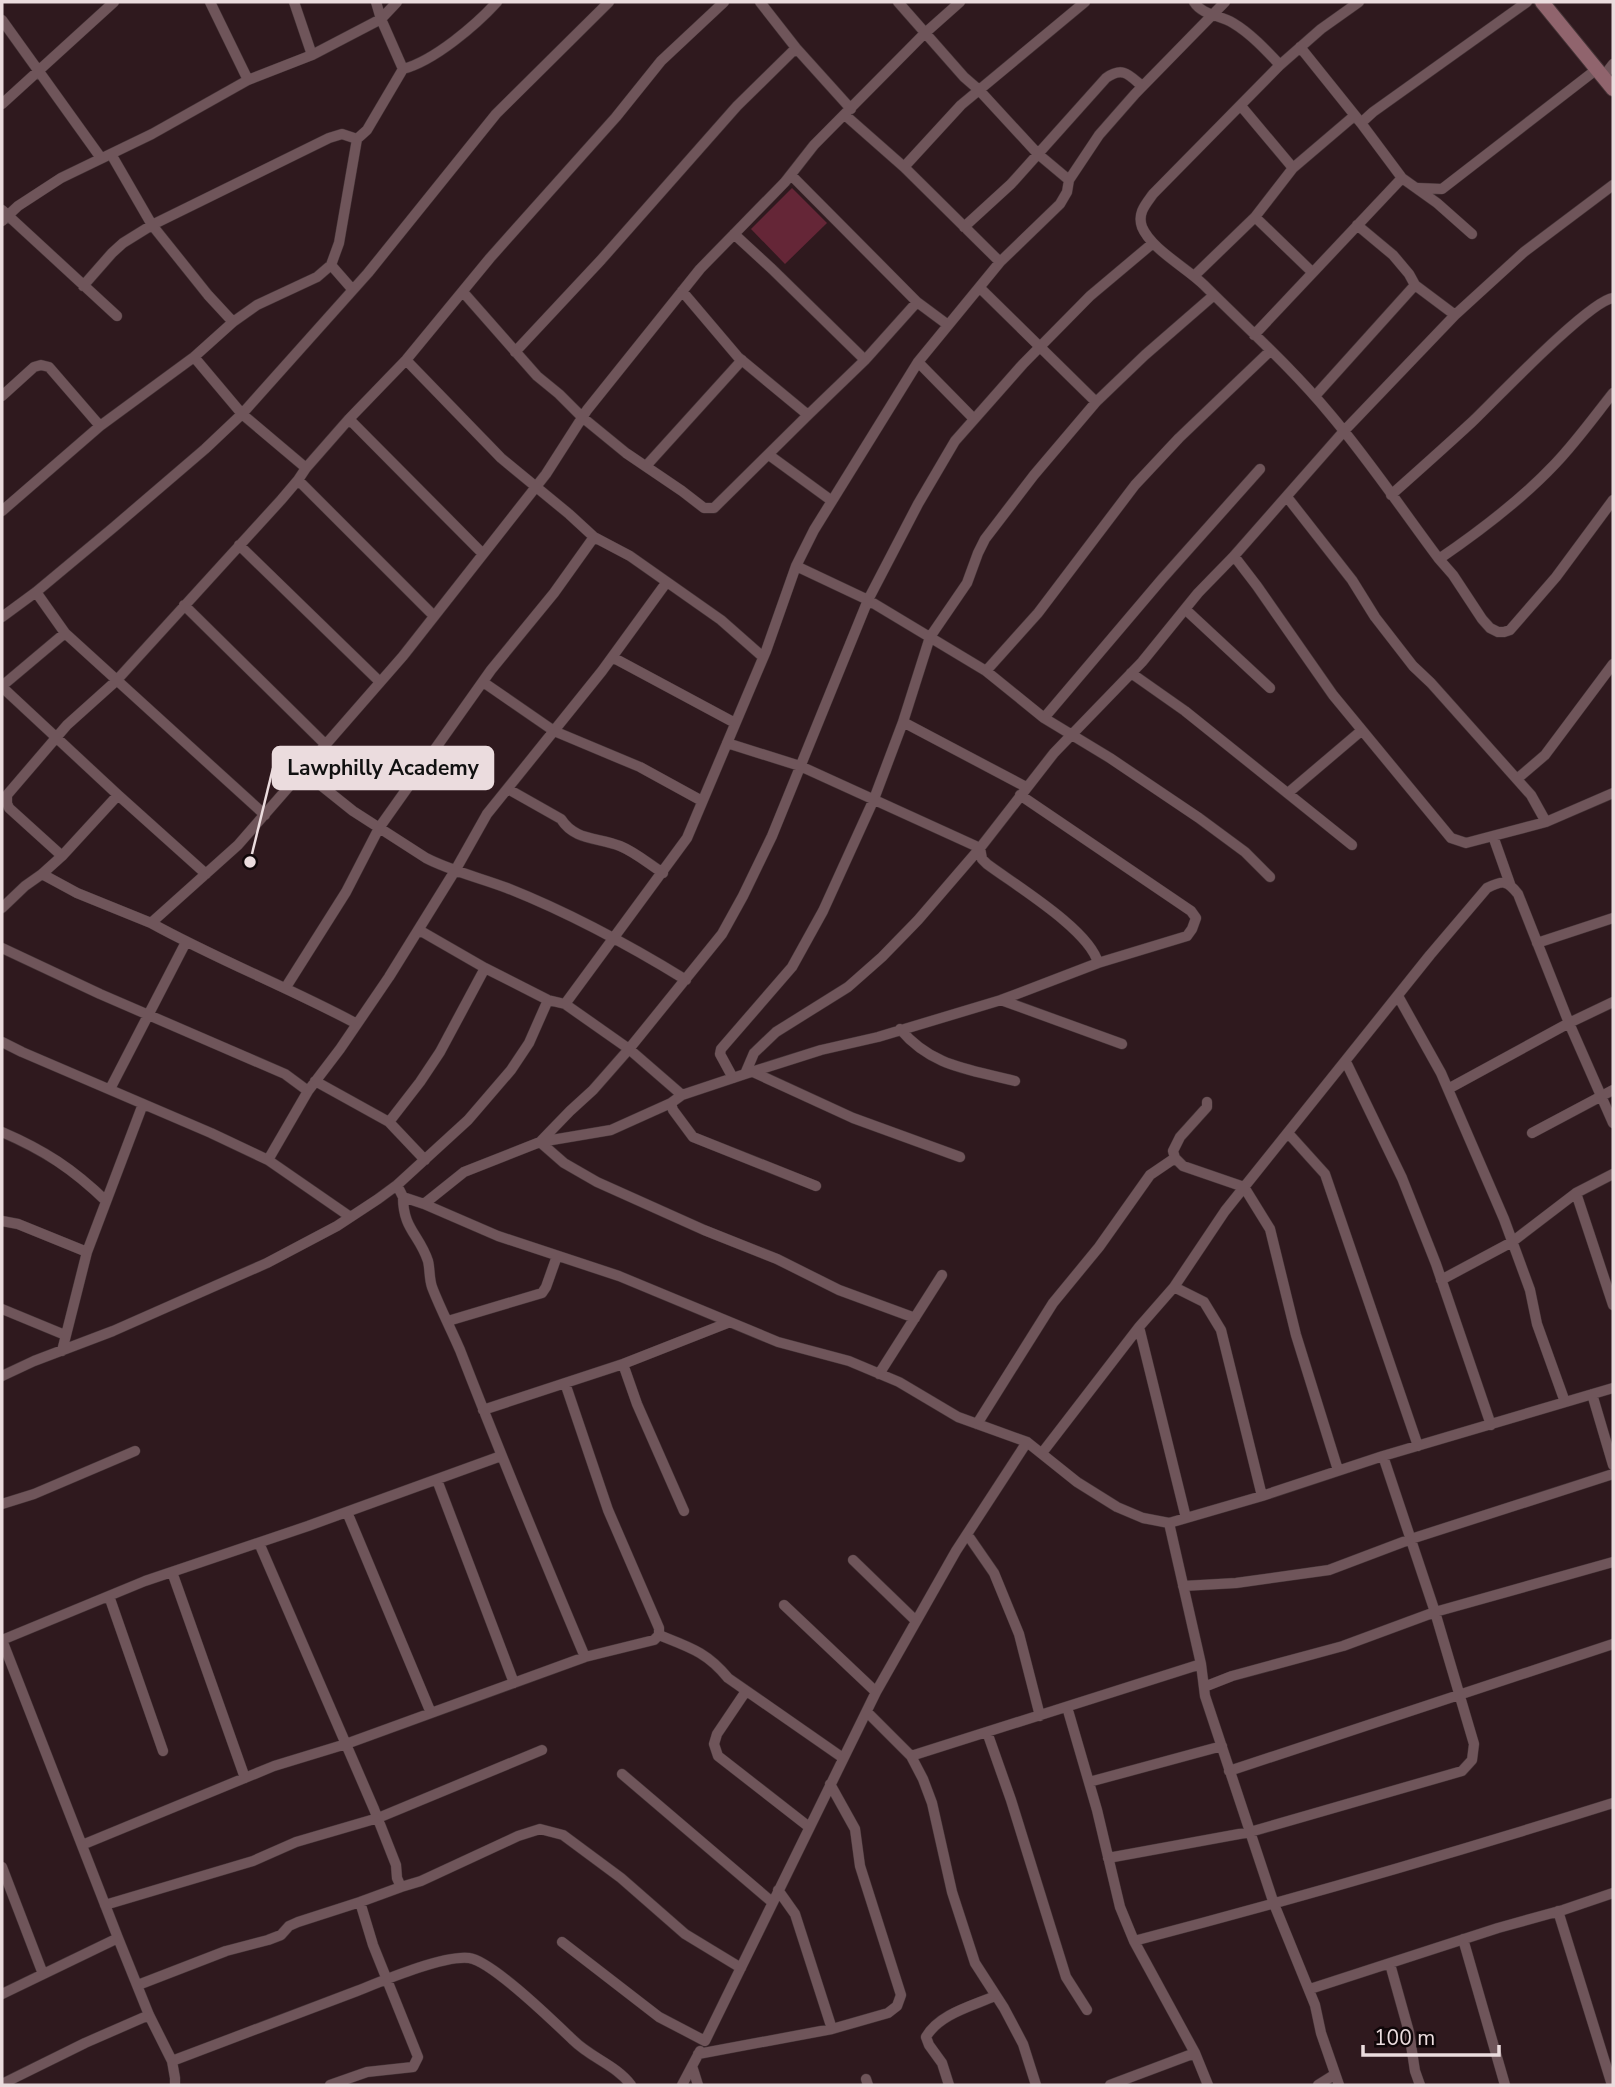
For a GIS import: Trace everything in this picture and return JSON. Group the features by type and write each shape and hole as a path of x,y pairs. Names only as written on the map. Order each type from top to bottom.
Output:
{"main road":[{"path":"1546,4 1613,89"}],"street":[{"path":"2,104 114,2"},
{"path":"210,2 248,80"},
{"path":"294,2 312,55"},
{"path":"376,2 403,69"},
{"path":"117,316 4,215 52,183 152,134 248,80 312,55 381,19 397,2"},
{"path":"2,511 100,426 194,357 233,322 257,305 317,277 331,265 339,243 357,139 367,130 403,69 429,59 479,22 497,2"},
{"path":"2,617 36,592 205,449 242,414 368,273 496,114 608,2"},
{"path":"62,856 9,808 7,795 67,725 116,681 299,480 306,468 349,419 406,360 490,258 616,117 661,61 724,2"},
{"path":"760,2 848,112 1000,262"},
{"path":"898,2 964,77 1038,154 1069,180"},
{"path":"151,923 238,845 380,682 546,474 582,417 700,269 791,175 814,145 924,34 960,2"},
{"path":"904,167 961,105 1085,2"},
{"path":"1194,2 1198,8 1235,23 1280,65"},
{"path":"565,1004 687,838 763,657 796,566 814,530 918,362 1000,262 1060,204 1067,192 1069,180 1100,135 1142,86 1225,2"},
{"path":"1359,2 1280,65 1153,194 1142,209 1143,228 1153,243 1194,276 1315,396 1453,575 1490,628 1498,632 1510,630 1556,577 1613,500"},
{"path":"1194,276 1255,217 1293,168 1358,119 1373,112 1527,2"},
{"path":"2,20 106,156 152,225 233,322"},
{"path":"1300,47 1402,178 1437,203 1472,234"},
{"path":"515,352 601,260 737,106 796,48"},
{"path":"1437,203 1442,189 1613,64"},
{"path":"964,227 1011,184 1106,78 1121,71 1142,86"},
{"path":"1241,106 1293,168"},
{"path":"83,286 111,253 152,225 329,138 342,134 357,139"},
{"path":"791,175 917,302 948,325"},
{"path":"1254,335 1402,178"},
{"path":"749,1073 754,1053 776,1031 848,987 918,920 1071,735 1131,673 1344,431 1455,315 1524,252 1613,185"},
{"path":"1417,188 1442,189"},
{"path":"1255,217 1312,272"},
{"path":"1357,225 1393,255 1415,285 1455,315"},
{"path":"734,234 865,360"},
{"path":"540,1142 593,1090 629,1049 722,934 772,836 868,600 918,504 955,441 1039,347 1090,296 1153,243"},
{"path":"331,265 352,289"},
{"path":"1315,396 1415,285"},
{"path":"980,288 1096,402"},
{"path":"682,291 742,360 808,415"},
{"path":"463,292 537,376 582,417 626,453 704,509 714,508 769,455 865,360 917,302"},
{"path":"733,1078 719,1054 721,1049 792,967 823,911 874,799 903,722 930,637 967,583 985,539 1034,475 1096,402 1214,295"},
{"path":"1391,495 1583,316 1605,299 1613,298"},
{"path":"986,671 1038,613 1136,485 1179,438 1270,351"},
{"path":"194,357 242,414 306,468"},
{"path":"406,360 501,458 594,537 630,556 721,620 763,657"},
{"path":"646,466 742,360"},
{"path":"918,362 974,419"},
{"path":"2,396 34,367 49,367 100,426"},
{"path":"1439,559 1501,514 1555,464 1613,393"},
{"path":"349,419 482,552"},
{"path":"769,455 832,501"},
{"path":"1044,718 1260,469"},
{"path":"299,480 433,616"},
{"path":"1287,496 1352,580 1403,654 1531,795 1546,822"},
{"path":"286,987 346,892 379,828 483,682 554,593 594,537"},
{"path":"239,545 380,682"},
{"path":"1234,556 1258,586 1316,674 1451,838 1466,843 1546,822 1613,793"},
{"path":"796,566 868,600 986,671 1044,718 1189,811 1245,852 1270,877"},
{"path":"268,1160 308,1091 357,1024 419,929 487,814 612,657 666,583"},
{"path":"36,592 65,633 265,814"},
{"path":"184,604 326,745"},
{"path":"1185,609 1270,688"},
{"path":"65,633 2,686 206,874"},
{"path":"612,657 735,723"},
{"path":"1517,779 1545,755 1613,664"},
{"path":"1131,673 1185,711 1352,845"},
{"path":"483,682 554,731 640,767 702,801"},
{"path":"424,1204 464,1172 540,1142 611,1129 671,1103 682,1095 1001,1000 1098,962 1187,936 1196,918 1191,911 1023,791 903,722"},
{"path":"1287,793 1362,731"},
{"path":"727,743 800,766 980,848"},
{"path":"303,771 379,828 426,858 439,865 508,888 564,913 635,949 686,980"},
{"path":"508,789 561,819 575,834 622,847 663,873"},
{"path":"2,908 62,856 118,795"},
{"path":"1493,836 1510,884 1518,894 1569,1023 1613,1123"},
{"path":"980,848 982,859 987,864 1074,930 1096,954 1098,962"},
{"path":"43,874 77,893 151,923 186,942 286,987 357,1024"},
{"path":"1042,1453 1139,1327 1174,1287 1225,1211 1398,996 1487,888 1500,882 1510,884"},
{"path":"1537,943 1613,918"},
{"path":"419,929 485,968 548,1000 565,1004 629,1049 682,1095"},
{"path":"110,1089 186,942"},
{"path":"2,948 149,1016 285,1074 308,1091"},
{"path":"389,1122 440,1052 485,968"},
{"path":"1398,996 1448,1089 1512,1242 1530,1290 1537,1324 1564,1402"},
{"path":"2,1376 113,1331 267,1263 337,1226 378,1199 468,1120 511,1070 529,1043 548,1000"},
{"path":"1001,1000 1122,1044"},
{"path":"1448,1089 1613,1002"},
{"path":"900,1029 918,1048 942,1062 1015,1081"},
{"path":"2,1042 268,1160 349,1216"},
{"path":"1346,1062 1402,1178 1441,1280 1491,1425"},
{"path":"749,1073 853,1118 960,1157"},
{"path":"315,1081 389,1122 425,1160"},
{"path":"1532,1133 1613,1090"},
{"path":"1207,1102 1207,1107 1180,1136 1173,1151 1175,1158 1182,1166 1244,1187 1270,1229 1296,1335 1338,1470"},
{"path":"671,1103 693,1138 816,1186"},
{"path":"62,1351 87,1252 143,1104"},
{"path":"2,1132 63,1163 106,1201"},
{"path":"1288,1133 1325,1174 1418,1446"},
{"path":"540,1142 564,1163 597,1182 777,1259 839,1290 915,1318"},
{"path":"977,1424 1054,1303 1099,1247 1150,1175 1175,1158"},
{"path":"1441,1280 1512,1242 1576,1193 1613,1174"},
{"path":"397,1185 404,1197 403,1209 408,1226 423,1248 429,1263 433,1289 585,1657"},
{"path":"1576,1193 1613,1305"},
{"path":"404,1197 498,1236 619,1276 778,1342 849,1362 899,1382 958,1417 1027,1442 1077,1482 1117,1507 1143,1518 1169,1523 1613,1388"},
{"path":"2,1221 18,1224 87,1252"},
{"path":"448,1321 542,1293 557,1256"},
{"path":"879,1374 942,1275"},
{"path":"1174,1287 1204,1302 1221,1329 1262,1496"},
{"path":"2,1309 65,1335"},
{"path":"483,1410 623,1364 730,1322"},
{"path":"1139,1327 1186,1518"},
{"path":"623,1364 637,1404 684,1511"},
{"path":"82,1845 274,1766 346,1744 585,1657 654,1640 659,1635 659,1628 608,1510 565,1383"},
{"path":"1592,1394 1613,1465"},
{"path":"682,2085 876,1692 967,1534 1027,1442"},
{"path":"2,1504 34,1494 135,1451"},
{"path":"177,2083 172,2062 149,2015 82,1845 6,1665 2,1640 172,1572 437,1480 501,1455"},
{"path":"1108,1858 1250,1832 1462,1771 1472,1760 1474,1744 1435,1612 1383,1456"},
{"path":"1183,1586 1236,1583 1329,1570 1411,1539 1613,1474"},
{"path":"437,1480 514,1683"},
{"path":"347,1512 431,1713"},
{"path":"1169,1523 1201,1664 1203,1687 1274,1904 1310,1989 1339,2085"},
{"path":"967,1534 994,1573 1019,1634 1040,1716"},
{"path":"259,1543 378,1818 396,1865 401,1887"},
{"path":"853,1560 916,1621"},
{"path":"1203,1687 1232,1676 1343,1646 1435,1612 1613,1562"},
{"path":"172,1572 245,1778"},
{"path":"109,1596 163,1751"},
{"path":"784,1605 876,1692"},
{"path":"659,1635 702,1653 716,1663 728,1678 843,1758"},
{"path":"1229,1771 1613,1644"},
{"path":"911,1756 1201,1664"},
{"path":"746,1691 717,1734 713,1744 718,1756 809,1827"},
{"path":"1066,1707 1120,1907 1134,1941 1195,2053 1208,2085"},
{"path":"867,1712 911,1756 923,1779 932,1803 952,1892 975,1963 1023,2044 1037,2085"},
{"path":"987,1732 1066,1977 1087,2010"},
{"path":"1088,1782 1222,1746"},
{"path":"105,1905 253,1861 296,1842 378,1818 542,1750"},
{"path":"622,1774 772,1902"},
{"path":"698,2054 832,2029 888,2013 897,2006 901,1995 860,1866 855,1829 830,1784"},
{"path":"1134,1941 1274,1904 1494,1840 1613,1802"},
{"path":"138,1985 226,1951 281,1935 289,1926 299,1922 421,1881 540,1829 564,1835 621,1878 685,1934 741,1968"},
{"path":"2,1867 43,1974"},
{"path":"778,1890 795,1914 832,2029"},
{"path":"1310,1989 1613,1893"},
{"path":"330,2085 367,2072 413,2067 418,2057 373,1945 360,1902"},
{"path":"1558,1911 1612,2085"},
{"path":"2,1994 118,1938"},
{"path":"1463,1939 1505,2085"},
{"path":"562,1942 659,2017 705,2041"},
{"path":"172,2062 387,1979 449,1958 470,1958 485,1964 539,2008 585,2052 623,2074 631,2085"},
{"path":"1391,1964 1420,2085"},
{"path":"949,2085 942,2063 926,2037 931,2028 949,2016 995,1996"},
{"path":"2,2084 149,2015"},
{"path":"1110,2085 1195,2053"},
{"path":"692,2066 698,2085"},
{"path":"1318,2085 1334,2075"}],"shaded area":[{"path":"792,188 827,223 785,264 751,229"}],"place":[{"name":"Lawphilly Academy","path":"250,862"}]}
